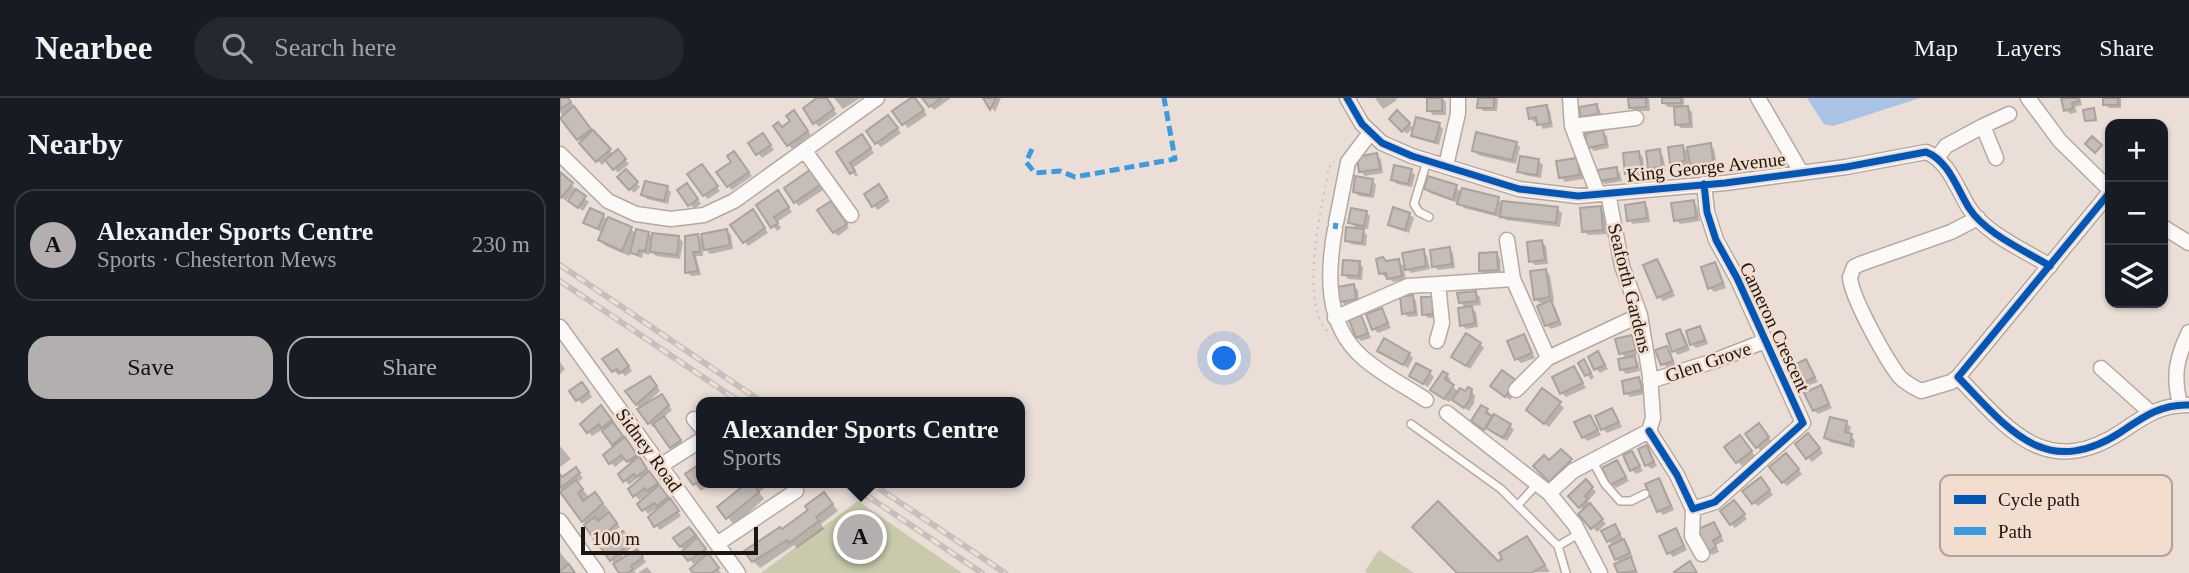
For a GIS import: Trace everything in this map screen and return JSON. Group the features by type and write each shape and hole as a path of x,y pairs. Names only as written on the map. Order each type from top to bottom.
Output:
{"street":[{"path":"560,154 608,201 636,214 671,219 704,215 734,201 877,98"},
{"name":"King George Avenue","path":"1347,98 1357,117 1382,143 1519,189 1578,196 1846,167 1923,152 1937,158"},
{"path":"1446,166 1458,113 1458,98"},
{"name":"Seaforth Gardens","path":"1570,98 1572,125 1603,194 1622,266 1640,315 1653,418 1649,431"},
{"path":"1758,98 1801,172"},
{"path":"2028,98 2060,142 2105,186"},
{"path":"2009,114 1946,146 1937,158 1948,170 1978,218 2050,266"},
{"path":"1572,125 1636,118"},
{"path":"1983,126 1996,158"},
{"path":"1370,133 1348,162 1329,272 1335,318 1348,342 1361,356 1426,400"},
{"path":"805,151 851,215"},
{"name":"Cameron Crescent","path":"1693,509 1715,502 1803,423 1737,278 1716,240 1707,212 1704,184"},
{"path":"1978,218 1951,232 1860,264 1854,267 1850,277 1860,308 1899,376 1921,391 1951,382 1958,377 2105,197"},
{"path":"2168,230 2189,243"},
{"path":"1507,240 1513,279 1548,358"},
{"path":"1335,318 1408,286 1513,279"},
{"path":"1437,341 1442,323 1438,284"},
{"path":"1516,390 1548,358 1640,315"},
{"name":"Sidney Road","path":"560,327 738,573"},
{"path":"1958,377 2024,440 2051,450 2083,452 2096,447 2150,412 2185,405 2176,388 2176,365 2189,332"},
{"name":"Glen Grove","path":"1650,382 1714,362 1765,341"},
{"path":"2101,368 2150,412"},
{"path":"1447,413 1543,488 1580,533 1600,573"},
{"path":"1543,488 1649,431 1677,475 1693,509 1692,536 1702,554"},
{"path":"660,466 696,443"},
{"path":"717,544 796,491"},
{"path":"560,521 597,573"}],"lane":[{"path":"1427,160 1414,204 1419,212 1429,217"},
{"path":"1412,424 1457,455 1518,505 1558,546 1566,573"},
{"path":"1591,460 1609,490 1620,501 1632,501 1646,494"},
{"path":"1518,505 1543,488"},
{"path":"1558,546 1580,533"}],"path":[{"path":"1328,333 1321,325 1312,289 1317,236 1329,167 1335,159"}],"green space":[{"path":"858,501 962,573 761,573"},
{"path":"1379,550 1414,573 1367,573 1365,571"}],"water":[{"path":"1807,98 1920,98 1833,126 1824,124"}],"building":[{"path":"560,98 568,98 571,102 560,109"},
{"path":"817,98 827,98 834,109 813,124 803,108"},
{"path":"915,98 924,110 902,125 892,111"},
{"path":"922,98 942,98 929,107"},
{"path":"983,98 996,98 990,110"},
{"path":"1427,98 1442,98 1442,111 1427,111"},
{"path":"1478,98 1494,98 1494,108 1477,108"},
{"path":"1628,98 1646,98 1646,107 1629,108"},
{"path":"1662,98 1681,98 1681,103 1662,103"},
{"path":"2061,98 2078,98 2079,101 2072,103 2073,108 2064,111"},
{"path":"2103,98 2118,98 2118,105 2103,105"},
{"path":"1597,104 1598,114 1581,117 1579,107"},
{"path":"1547,105 1550,123 1537,125 1536,117 1529,119 1527,108"},
{"path":"574,106 591,129 577,140 560,118"},
{"path":"1688,106 1690,124 1675,125 1674,107"},
{"path":"2094,108 2096,120 2085,121 2083,110"},
{"path":"794,110 808,131 787,146 773,126 778,122 782,127 790,121 786,116"},
{"path":"1397,110 1410,123 1402,132 1389,119"},
{"path":"888,115 898,128 875,144 866,131"},
{"path":"1416,117 1440,123 1435,142 1411,136"},
{"path":"593,130 611,149 596,162 579,143"},
{"path":"1603,130 1606,144 1588,148 1585,134"},
{"path":"1476,132 1517,142 1512,160 1472,151"},
{"path":"763,133 771,145 756,155 748,143"},
{"path":"862,134 871,148 850,163 855,171 850,174 836,152"},
{"path":"2092,136 2102,145 2095,153 2085,144"},
{"path":"1711,143 1713,162 1690,165 1687,147"},
{"path":"1683,145 1685,161 1670,163 1668,147"},
{"path":"618,149 626,159 613,170 605,160"},
{"path":"1660,149 1662,167 1648,169 1646,151"},
{"path":"734,151 749,172 727,187 716,172 731,162 727,156"},
{"path":"1639,151 1642,172 1625,174 1623,153"},
{"path":"1377,153 1380,169 1359,172 1357,157"},
{"path":"1520,156 1539,159 1537,175 1517,172"},
{"path":"1577,158 1580,175 1559,178 1556,161"},
{"path":"702,164 718,186 703,196 687,174"},
{"path":"1394,165 1412,169 1408,184 1391,180"},
{"path":"1617,167 1618,178 1599,181 1597,170"},
{"path":"626,169 638,182 629,190 617,177"},
{"path":"810,170 820,185 794,203 784,188"},
{"path":"560,172 573,183 561,198 560,197"},
{"path":"1355,176 1373,179 1370,195 1353,192"},
{"path":"1428,176 1457,185 1453,200 1424,189"},
{"path":"645,181 668,186 664,201 641,195"},
{"path":"687,183 698,199 688,206 677,190"},
{"path":"879,184 887,197 872,207 864,194"},
{"path":"1462,188 1499,197 1495,214 1457,204"},
{"path":"576,189 586,196 578,208 568,201"},
{"path":"778,190 789,207 774,217 778,223 771,228 756,205"},
{"path":"1694,200 1696,217 1674,221 1671,203"},
{"path":"831,201 847,224 833,233 817,210"},
{"path":"1502,201 1558,207 1556,223 1500,217"},
{"path":"1645,202 1647,218 1627,221 1625,205"},
{"path":"1601,206 1603,230 1582,232 1580,208"},
{"path":"1393,207 1410,213 1405,230 1388,225"},
{"path":"590,208 604,214 598,229 583,223"},
{"path":"1351,208 1367,211 1364,226 1348,223"},
{"path":"753,209 765,228 743,243 730,225"},
{"path":"608,217 632,227 622,251 598,240"},
{"path":"1346,227 1364,229 1362,243 1345,241"},
{"path":"636,229 649,232 645,251 639,250 638,255 630,253"},
{"path":"727,229 730,245 704,250 701,234"},
{"path":"652,233 679,236 677,255 650,252"},
{"path":"698,234 700,252 693,252 698,271 685,273 685,236"},
{"path":"1542,240 1545,260 1529,262 1527,242"},
{"path":"1450,247 1452,264 1432,267 1430,250"},
{"path":"1424,249 1426,266 1405,270 1402,253"},
{"path":"1497,252 1498,270 1479,271 1479,253"},
{"path":"1383,257 1386,261 1399,259 1402,276 1387,279 1386,273 1379,274 1376,259"},
{"path":"1657,259 1672,291 1657,298 1643,265"},
{"path":"1343,260 1360,261 1359,276 1342,275"},
{"path":"1715,262 1723,283 1708,289 1701,267"},
{"path":"1546,269 1550,297 1534,300 1530,271"},
{"path":"1354,284 1356,299 1339,302 1337,287"},
{"path":"1476,291 1477,301 1459,303 1457,293"},
{"path":"1413,295 1415,312 1402,314 1400,297"},
{"path":"1421,297 1432,297 1433,314 1422,315"},
{"path":"1551,300 1559,321 1545,326 1537,306"},
{"path":"1472,306 1475,323 1460,326 1458,308"},
{"path":"1382,308 1388,323 1372,330 1366,314"},
{"path":"1361,315 1368,333 1356,338 1349,320"},
{"path":"1700,326 1705,340 1690,345 1686,331"},
{"path":"1680,329 1687,346 1672,352 1666,334"},
{"path":"1466,333 1481,343 1466,366 1451,357"},
{"path":"1524,334 1532,353 1515,360 1507,341"},
{"path":"1632,335 1636,350 1619,354 1615,339"},
{"path":"1384,338 1410,353 1403,365 1377,351"},
{"path":"1667,346 1673,361 1661,365 1655,350"},
{"path":"617,349 629,366 620,373 617,369 612,372 602,359"},
{"path":"1598,351 1605,365 1594,370 1588,357"},
{"path":"1635,356 1637,367 1620,370 1618,359"},
{"path":"1584,359 1591,373 1585,376 1578,363"},
{"path":"1806,359 1815,377 1800,384 1792,366"},
{"path":"1416,363 1431,371 1423,384 1409,376"},
{"path":"1574,366 1583,383 1560,394 1552,377"},
{"path":"1502,370 1517,381 1505,397 1490,386"},
{"path":"1443,371 1448,374 1445,379 1454,385 1444,399 1430,390"},
{"path":"650,376 657,386 636,405 625,391"},
{"path":"1639,377 1642,390 1624,394 1622,381"},
{"path":"582,382 589,392 576,401 569,391"},
{"path":"1821,385 1829,404 1813,411 1804,393"},
{"path":"1468,387 1472,389 1464,408 1452,400 1460,388 1465,391"},
{"path":"1542,388 1561,402 1544,424 1526,410"},
{"path":"662,394 669,405 648,424 637,409"},
{"path":"601,405 612,420 601,428 599,424 587,433 580,424"},
{"path":"1481,405 1488,409 1486,413 1492,416 1484,430 1471,421"},
{"path":"1612,408 1619,422 1601,430 1595,416"},
{"path":"1494,414 1511,424 1503,438 1486,428"},
{"path":"1590,415 1598,430 1582,438 1574,422"},
{"path":"664,416 681,440 670,448 653,424"},
{"path":"1830,417 1847,421 1845,432 1852,434 1850,445 1824,438"},
{"path":"613,422 623,436 612,445 602,431"},
{"path":"1759,423 1769,437 1756,448 1745,434"},
{"path":"1808,433 1820,448 1806,459 1795,444"},
{"path":"1740,435 1752,451 1736,463 1724,447"},
{"path":"625,437 637,455 627,462 621,455 609,464 603,455"},
{"path":"1647,445 1654,462 1645,466 1638,449"},
{"path":"1561,449 1572,459 1549,482 1533,466 1544,455 1549,460"},
{"path":"1632,451 1640,466 1630,471 1623,455"},
{"path":"1786,453 1799,469 1782,483 1769,467"},
{"path":"639,456 647,469 623,482 618,474"},
{"path":"1617,460 1626,477 1610,485 1602,468"},
{"path":"696,466 696,483 693,485 685,474"},
{"path":"576,467 580,473 560,488 560,474 562,477"},
{"path":"649,471 658,483 633,497 628,489"},
{"path":"1761,477 1770,490 1752,504 1742,491"},
{"path":"1659,478 1671,506 1657,512 1645,484"},
{"path":"1586,479 1593,487 1585,496 1588,499 1579,508 1568,496"},
{"path":"576,480 583,489 578,493 583,501 595,492 603,503 582,522 560,492"},
{"path":"659,485 668,497 657,506 654,503 642,511 637,504"},
{"path":"741,488 756,488 759,492 726,519 717,507"},
{"path":"824,492 833,504 816,517 819,521 789,543 787,540 752,562 744,551 808,510 805,506"},
{"path":"670,498 679,511 654,527 648,517"},
{"path":"1734,500 1745,514 1730,525 1720,511"},
{"path":"1438,501 1498,561 1502,559 1499,553 1527,536 1545,565 1531,573 1457,573 1412,527"},
{"path":"1590,503 1603,519 1591,529 1578,514"},
{"path":"609,512 617,523 596,542 584,525 595,517 598,521"},
{"path":"1714,522 1721,536 1713,540 1716,547 1707,552 1696,530"},
{"path":"1615,524 1620,534 1607,542 1601,531"},
{"path":"689,527 696,535 680,547 673,538"},
{"path":"1676,528 1684,546 1667,554 1659,536"},
{"path":"623,531 631,542 610,561 598,544 609,536 611,540"},
{"path":"697,537 706,549 688,561 681,552"},
{"path":"1624,539 1630,553 1615,560 1609,546"},
{"path":"637,549 643,557 631,566 633,569 627,573 619,573 613,564"},
{"path":"708,553 719,568 711,573 693,573 690,569"},
{"path":"1631,557 1636,571 1618,573 1614,564"},
{"path":"1690,561 1697,573 1674,572"},
{"path":"569,564 575,573 560,573 560,571"}],"railway":[{"path":"560,265 755,397"},
{"path":"560,281 733,397"},
{"path":"855,488 982,573"},
{"path":"878,488 1005,573"}],"marked path":[{"path":"1032,149 1026,162 1035,173 1060,171 1075,177 1175,159 1164,98"},
{"path":"1335,229 1336,223"}],"cycle path":[{"path":"1347,98 1362,124 1382,143 1412,156 1519,189 1578,196 1725,183 1846,167 1926,152 1947,169 1969,208 1985,226 2050,266"},
{"path":"1649,431 1677,475 1693,509 1715,502 1803,423 1737,278 1716,240 1707,212 1704,184"},
{"path":"2105,198 1958,377 2012,430 2030,442 2050,450 2071,451 2095,446 2153,412 2189,405"}],"place":[{"name":"Alexander Sports Centre","path":"860,537"}]}
